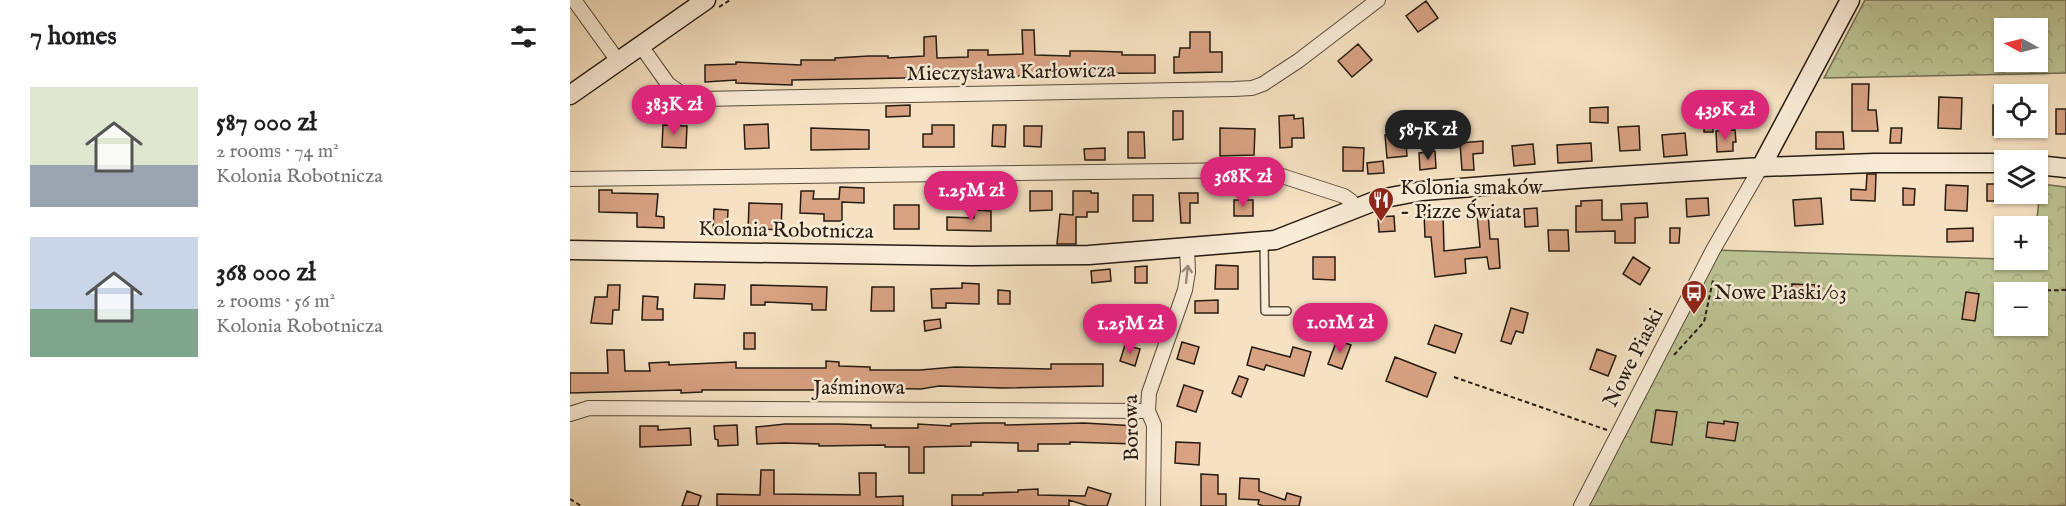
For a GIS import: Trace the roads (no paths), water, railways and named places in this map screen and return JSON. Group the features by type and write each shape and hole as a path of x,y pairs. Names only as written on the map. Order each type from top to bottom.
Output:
{"street":[{"path":"574,0 618,61"},
{"path":"570,95 706,0"},
{"name":"Mieczysława Karłowicza","path":"641,46 668,84 682,94 701,99 1252,88 1263,84 1298,61 1378,0"},
{"path":"1761,167 1850,0"},
{"name":"Kolonia Robotnicza","path":"570,250 1043,257 1264,242 1298,232 1355,208 1392,196 1422,191 1761,167 1874,162 1994,163"},
{"path":"2048,166 2066,168"},
{"name":"Nowe Piaski","path":"1581,506 1713,250 1761,167"},
{"path":"570,179 1248,170 1282,176 1344,196 1355,208"},
{"name":"Borowa","path":"1153,506 1154,425 1148,411 1149,393 1185,290 1188,272 1187,248"},
{"name":"Jaśminowa","path":"570,414 589,408 1148,411"}],"lane":[{"path":"1264,242 1265,311 1287,311"}],"place":[{"name":"Kolonia smaków - Pizze Świata","path":"1381,223"},
{"name":"Nowe Piaski/03","path":"1694,316"}]}
